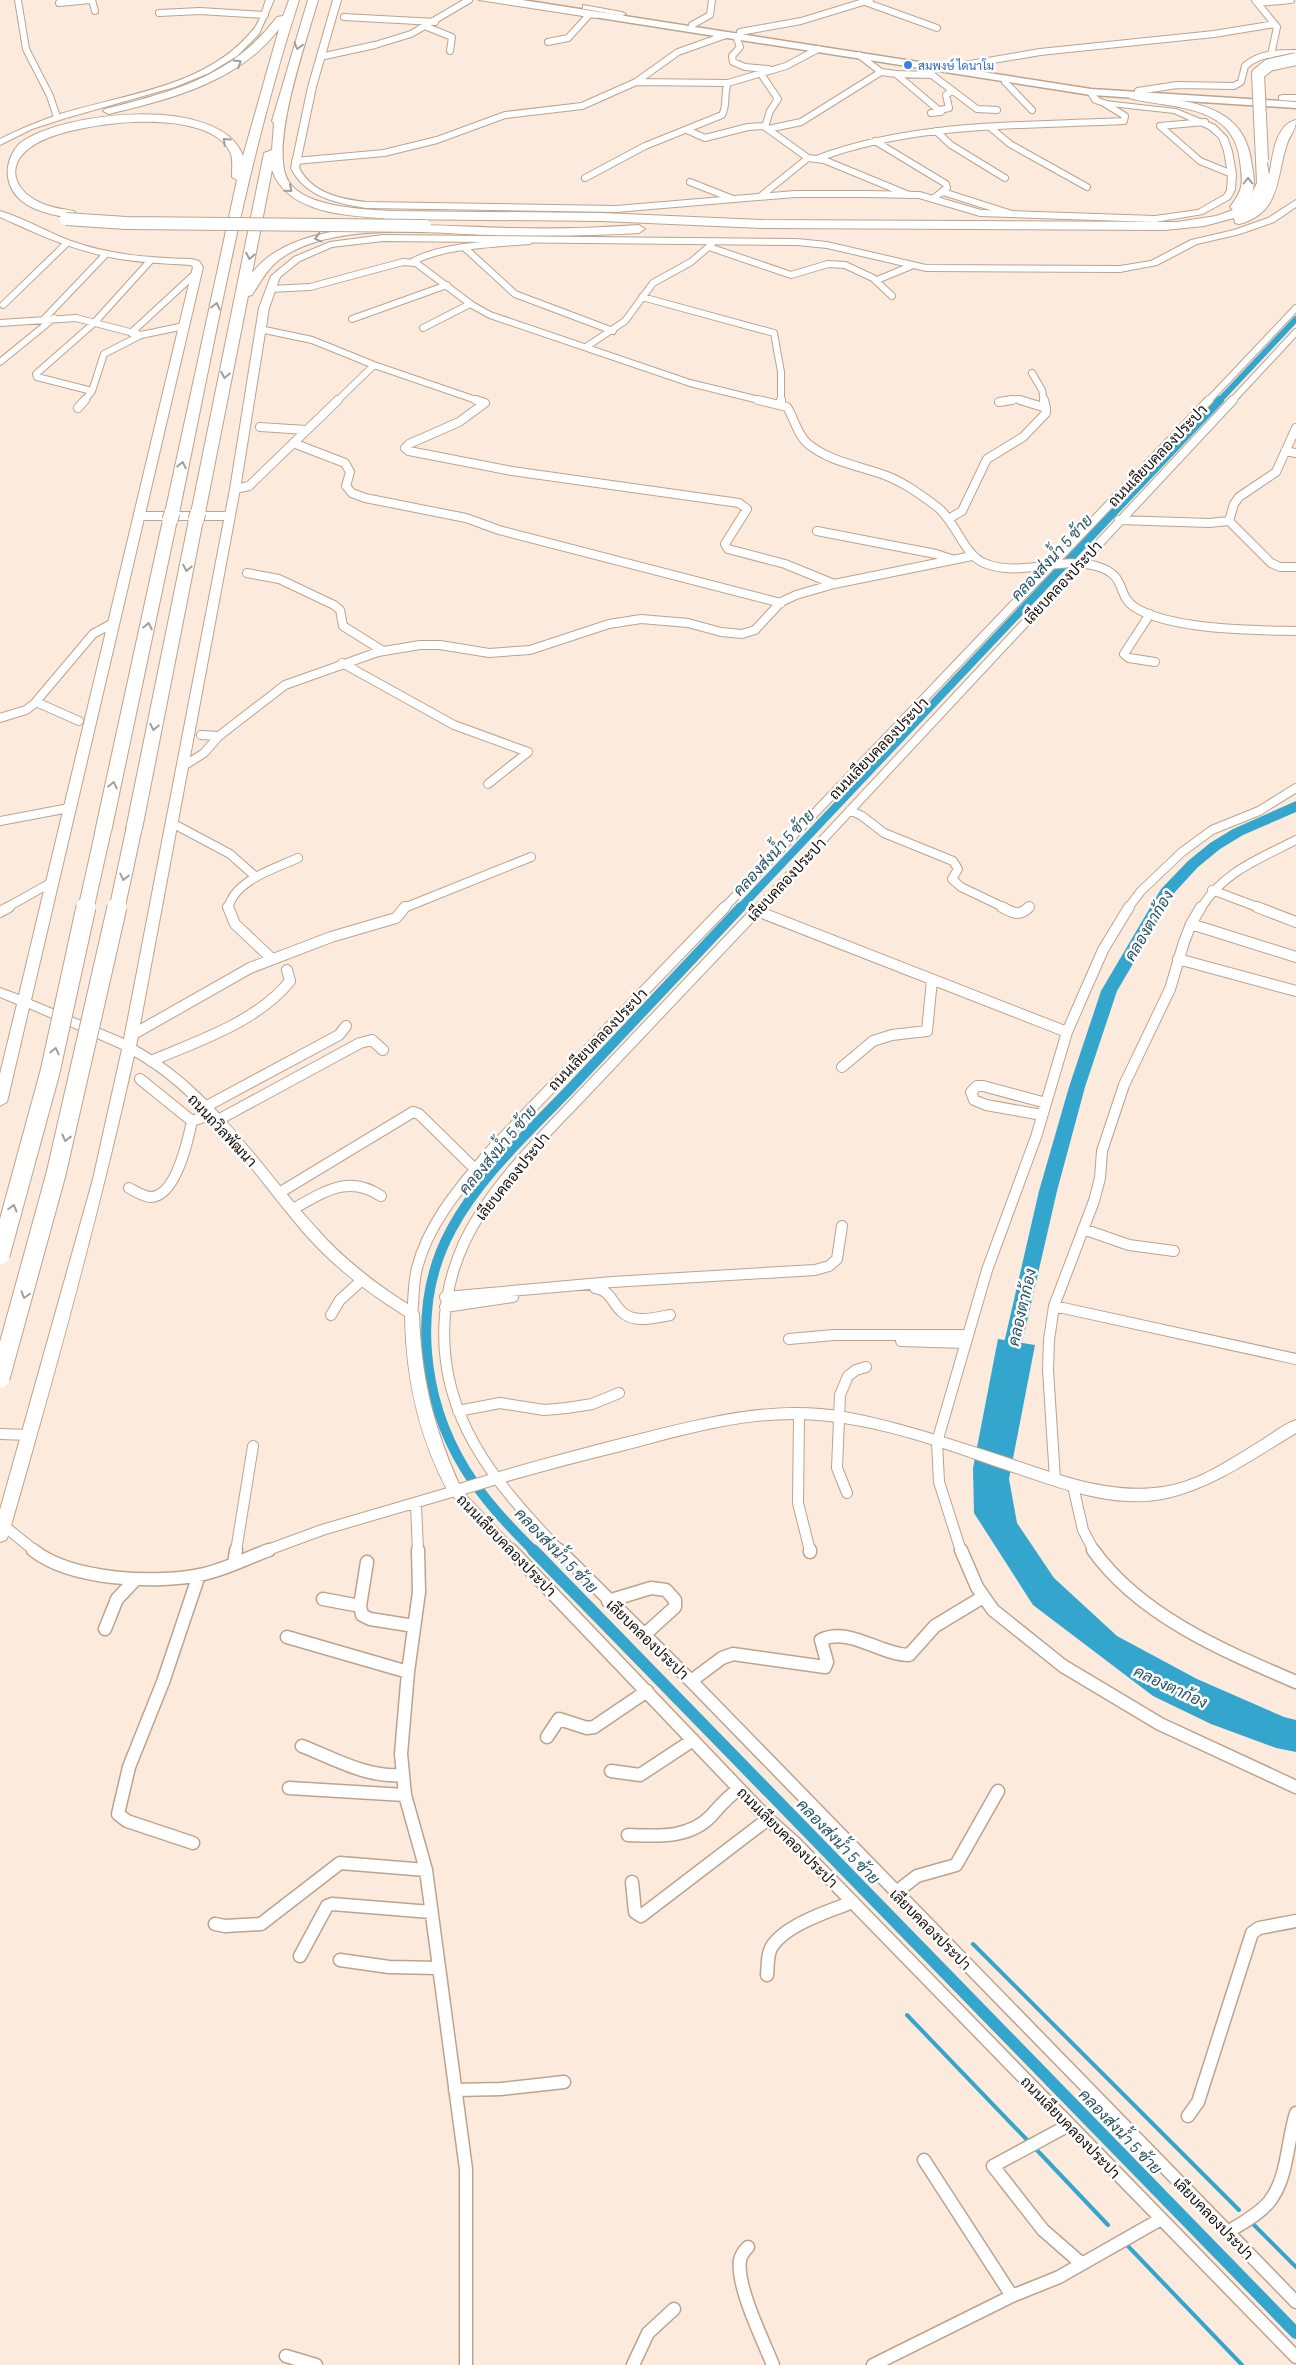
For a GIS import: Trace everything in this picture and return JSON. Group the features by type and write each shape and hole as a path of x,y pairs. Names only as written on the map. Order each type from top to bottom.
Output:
{"highway":[{"path":"0,158 14,145 42,130 168,95 224,71 242,60 264,42 292,0"},
{"path":"0,1255 50,1072 238,203 266,88 292,0"},
{"path":"0,1378 29,1281 75,1105 134,829 280,110 313,0"},
{"path":"4,194 29,210 110,222 646,225 1136,234 1194,231 1251,212 1266,198 1271,183 1267,160 1265,78 1272,69 1296,61"},
{"path":"1136,93 1196,108 1221,120 1238,134 1244,150 1249,187 1242,202 1227,220"},
{"path":"1283,98 1296,99"},
{"path":"280,110 277,166 279,178 292,192 321,206 378,215 602,217 646,225"},
{"path":"68,216 34,204 16,193 6,178 10,160 24,146 47,134 81,124 118,118 176,121 200,127 223,138 234,148 237,157 238,203"},
{"path":"1289,175 1285,140 1288,130 1296,123"},
{"path":"235,328 253,280 267,262 289,248 325,236 381,230 603,231 646,225 715,221 762,224 1165,226 1227,220 1260,213 1280,198"}],"main road":[{"path":"0,142 32,125 156,91 204,72 226,59 249,41 257,31 270,0"},
{"path":"337,0 320,57 295,161 296,170 300,179 316,191 341,201 371,206 616,209 760,196 819,193 909,195 934,198 968,211 1139,219 1188,216 1212,208 1227,197 1231,190 1232,174 1223,137 1205,122 1165,108 1104,103 1096,100 1092,92"},
{"path":"483,0 588,16 617,16"},
{"path":"505,0 1136,93 1296,104"},
{"path":"529,0 617,16"},
{"path":"544,0 617,16"},
{"path":"677,25 692,25 859,55 932,71 1008,79 1092,92 1283,98"},
{"path":"2,1530 100,1179 130,1042 235,489 260,329 270,289 276,276 297,259 342,243 383,238 815,244 911,266 1134,268 1163,259 1194,242 1237,232 1271,220 1296,203"},
{"path":"0,214 67,243 106,254 196,263 197,272 69,808 54,881 0,1102"},
{"name":"ถนนถวิลพัฒนา","path":"0,992 130,1042 212,1114 322,1243 362,1280 412,1314"},
{"name":"ถนนเลียบคลองประปา","path":"412,1314 414,1376 418,1399 436,1451 462,1489"},
{"path":"462,1489 702,1425 747,1415 799,1414 838,1418 878,1426 973,1452 1092,1491 1132,1494 1165,1492 1192,1485 1296,1426"}],"street":[{"path":"18,0 23,38 30,62 55,104 57,117"},
{"path":"60,4 91,0 98,10 99,0"},
{"path":"320,57 375,45 426,27 470,0"},
{"path":"692,25 710,15 712,0"},
{"path":"1256,2 1291,0"},
{"path":"295,161 371,156 423,144 497,118 582,106 636,82 678,52 734,34 801,22 868,1 937,28"},
{"path":"1256,2 1275,24 1276,33 1271,55"},
{"path":"159,14 200,11 265,15"},
{"path":"548,42 568,38 588,16"},
{"path":"344,17 435,22"},
{"path":"958,66 1040,52 1214,34 1275,24"},
{"path":"426,27 452,37 450,51"},
{"path":"734,34 740,47 732,56 733,62 745,67 774,70"},
{"path":"636,82 728,84 774,70 818,49"},
{"path":"1136,93 1177,84 1234,86 1241,82 1247,65 1271,55 1296,53"},
{"path":"859,55 866,63 881,72 896,74 932,71 952,91 977,109 997,110"},
{"path":"687,130 706,138 742,128 766,128 801,122 881,72"},
{"path":"761,74 778,99 766,128"},
{"path":"896,74 940,110"},
{"path":"1008,79 1005,82 1007,86 1018,94 1032,110"},
{"path":"585,178 645,146 724,113 727,104 725,88 728,84"},
{"path":"931,113 939,113 940,110 949,108 946,95 952,91"},
{"path":"760,196 783,176 814,158 875,141 936,131 1124,121 1125,116 1104,103"},
{"path":"1205,122 1160,126 1200,161 1232,174"},
{"path":"766,128 814,158 909,195"},
{"path":"991,128 1010,144 1087,187"},
{"path":"936,131 951,145 1005,178"},
{"path":"875,141 946,184 947,188 934,198"},
{"path":"690,182 733,199"},
{"path":"942,192 1012,214"},
{"path":"270,289 310,287 412,262 418,258 466,249 540,239"},
{"path":"3,305 67,243"},
{"path":"586,347 613,331 630,315 653,283 691,262 711,244 786,274 800,274 833,264 865,273 877,280 892,296"},
{"path":"466,249 515,294 613,331"},
{"path":"44,319 106,254"},
{"path":"92,391 43,379 37,377 36,374 94,323 151,260"},
{"path":"412,262 447,285 470,304 490,315 690,383 787,407 792,413 802,437 808,444 856,466 895,480 950,518 972,556 992,566 1075,565 1099,567 1116,574 1129,604 1150,614 1202,624 1296,631"},
{"path":"877,280 911,266"},
{"path":"131,333 197,272"},
{"path":"352,319 389,304 447,285"},
{"path":"642,297 774,333 781,372 781,404"},
{"path":"424,328 470,304"},
{"name":"ถนนเลียบคลองประปา","path":"412,1314 417,1265 429,1236 444,1210 506,1134 1055,565 1296,308"},
{"path":"0,362 54,318"},
{"path":"0,323 76,318 141,335"},
{"path":"78,408 92,391 104,354 141,335 184,326"},
{"path":"260,329 312,340 374,365 485,403 458,422 409,444 404,448 409,452 512,471 744,505 745,513 725,544 728,549 785,564 834,584"},
{"name":"เลียบคลองประปา","path":"1296,332 1075,565 757,911 522,1158 490,1198 463,1242 452,1268 445,1302 446,1372 458,1411 472,1443 494,1480 608,1601 691,1681 1296,2302"},
{"path":"235,489 249,486 374,365"},
{"path":"950,518 962,511 987,459 1031,431 1043,417 1046,408 1042,390 1032,373"},
{"path":"999,402 1022,400 1046,408"},
{"path":"260,427 306,430"},
{"path":"1229,521 1232,517 1234,504 1239,497 1271,477 1279,466 1296,428"},
{"path":"294,443 345,463 350,472 346,486 353,494 397,506 466,518 498,530 780,603"},
{"path":"1285,451 1296,453"},
{"path":"138,516 229,516"},
{"path":"1119,520 1209,523 1229,521"},
{"path":"1229,521 1271,563 1280,567 1296,567"},
{"path":"817,531 941,555 952,560"},
{"path":"182,767 211,747 219,736 285,685 342,663 383,651 420,645 440,645 489,653 530,650 609,624 641,619 688,623 721,632 750,633 761,625 780,603 796,594 834,584 972,556"},
{"path":"247,573 279,579 330,603 340,610 343,626 383,651"},
{"path":"1150,614 1124,654 1129,658 1156,662"},
{"path":"0,718 26,710 36,702 93,634 104,626 114,623"},
{"path":"342,663 454,725 528,752 488,784"},
{"path":"36,702 79,721"},
{"path":"201,735 219,736"},
{"path":"1296,788 1259,811 1223,825 1201,837 1182,852 1141,891 1122,917 1103,950 1067,1032 1030,1157 987,1270 937,1442 939,1487 958,1540 983,1597 1006,1620 1050,1656 1123,1704 1170,1730 1296,1786"},
{"path":"0,820 69,808"},
{"path":"850,810 862,816 884,833 953,861 958,869 952,879 961,887 1016,914 1023,913 1029,906"},
{"path":"172,822 230,854 256,877"},
{"path":"1055,1479 1048,1370 1048,1340 1054,1306 1083,1230 1100,1178 1102,1151 1114,1110 1132,1064 1154,1026 1170,989 1178,959 1192,924 1212,890 1240,869 1296,840"},
{"path":"130,1042 250,968 331,937 396,918 405,906 531,857"},
{"path":"272,959 232,919 229,913 231,898 256,877 298,858"},
{"path":"0,912 54,881"},
{"path":"1212,890 1296,922"},
{"path":"757,911 1067,1032"},
{"path":"1192,924 1296,957"},
{"path":"1178,959 1296,992"},
{"path":"151,1061 267,1005 282,994 290,981 287,970"},
{"path":"842,1066 873,1041 892,1035 927,1031 932,980"},
{"path":"212,1114 339,1035 345,1030 346,1026"},
{"path":"192,1121 212,1114 360,1043 372,1040 382,1050"},
{"path":"140,1079 192,1121"},
{"path":"1042,1115 986,1105 974,1100 971,1092 977,1086 983,1086 1046,1103"},
{"path":"279,1193 415,1112 476,1169"},
{"path":"129,1188 150,1198 158,1196 170,1186 186,1148 192,1121"},
{"path":"293,1209 329,1191 350,1184 370,1187 381,1196"},
{"path":"445,1302 612,1282 815,1270 829,1266 837,1259 842,1226"},
{"path":"1083,1230 1129,1245 1174,1251"},
{"path":"331,1315 340,1300 362,1280"},
{"path":"445,1302 597,1288 605,1289 610,1294 618,1310 632,1317 670,1315"},
{"path":"1054,1306 1296,1359"},
{"path":"790,1339 834,1334 966,1339"},
{"path":"872,1341 966,1339"},
{"path":"848,1493 837,1468 839,1396 844,1381 856,1368 866,1367"},
{"path":"458,1411 500,1403 544,1410 567,1408 592,1404 619,1393"},
{"path":"799,1414 798,1503 803,1517 810,1552"},
{"path":"0,1434 30,1435"},
{"path":"234,1564 253,1446"},
{"path":"1073,1486 1089,1543 1105,1568 1130,1591 1192,1630 1248,1660 1296,1682"},
{"path":"2,1530 42,1557 72,1571 136,1578 176,1578 199,1575 234,1564 322,1530 462,1489"},
{"name":"ถนนเลียบคลองประปา","path":"462,1489 646,1691 739,1789 853,1902 1296,2357"},
{"path":"416,1504 419,1570 401,1739 403,1775 405,1795 426,1870 466,2169 466,2365"},
{"path":"367,1562 360,1606 362,1615 414,1626"},
{"path":"193,1843 127,1820 118,1814 129,1767 169,1665 199,1575"},
{"path":"105,1629 117,1599 136,1578"},
{"path":"608,1601 651,1588 666,1590 675,1600 675,1607 643,1636"},
{"path":"691,1681 722,1658 733,1654 821,1668 825,1667 827,1662 821,1640 828,1636 869,1644 898,1655 909,1655 936,1626 983,1597"},
{"path":"323,1599 360,1606"},
{"path":"287,1637 408,1672"},
{"path":"547,1737 559,1719 587,1728 594,1727 646,1691"},
{"path":"611,1771 640,1775 693,1740"},
{"path":"302,1746 373,1774 392,1777 403,1775"},
{"path":"289,1788 405,1795"},
{"path":"628,1835 667,1836 688,1832 701,1826 711,1817 720,1803 739,1789"},
{"path":"896,1893 911,1878 934,1870 952,1869 956,1865 998,1791"},
{"path":"632,1882 635,1912 642,1916 768,1819"},
{"path":"215,1924 225,1926 261,1924 340,1863 426,1870"},
{"path":"767,1975 768,1957 773,1944 799,1924 853,1902"},
{"path":"300,1956 327,1906 332,1904 431,1912"},
{"path":"1188,2116 1198,2102 1252,1934 1258,1928 1296,1921"},
{"path":"340,1960 389,1967 439,1968"},
{"path":"455,2090 501,2089 564,2082"},
{"path":"1228,2232 1263,2208 1273,2196 1280,2181 1296,2113"},
{"path":"1070,2125 993,2166 1043,2230 1082,2264"},
{"path":"924,2160 1012,2296"},
{"path":"873,2365 1012,2296 1060,2276 1161,2219"},
{"path":"748,2247 742,2253 740,2262 743,2281 773,2365"},
{"path":"633,2365 647,2333 655,2322 674,2310"},
{"path":"286,2356 316,2365"}],"water":[{"path":"998,1339 1035,1345 1009,1479 1017,1523 1054,1578 1117,1636 1197,1679 1284,1717 1296,1720 1296,1752 1276,1748 1211,1724 1153,1696 1033,1605 974,1513 973,1468"}],"waterway":[{"name":"คลองส่งน้ำ 5 ซ้าย","path":"1219,401 1296,319"},
{"name":"คลองส่งน้ำ 5 ซ้าย","path":"740,908 1220,400"},
{"name":"คลองตาก้อง","path":"1008,1365 1048,1191 1077,1087 1109,991 1169,889 1193,864 1215,846 1238,832 1296,806"},
{"name":"คลองส่งน้ำ 5 ซ้าย","path":"533,1550 497,1512 472,1480 450,1442 439,1413 431,1382 427,1351 430,1289 438,1259 451,1230 463,1210 490,1173 741,907"},
{"name":"คลองส่งน้ำ 5 ซ้าย","path":"533,1550 1296,2333"},
{"path":"973,1944 1239,2210"},
{"path":"907,2015 1030,2143"},
{"path":"1034,2147 1108,2225"},
{"path":"1254,2225 1296,2267"},
{"path":"1126,2244 1242,2365"}],"place":[{"name":"สมพงษ์ ไดนาโม","path":"908,65"}]}
